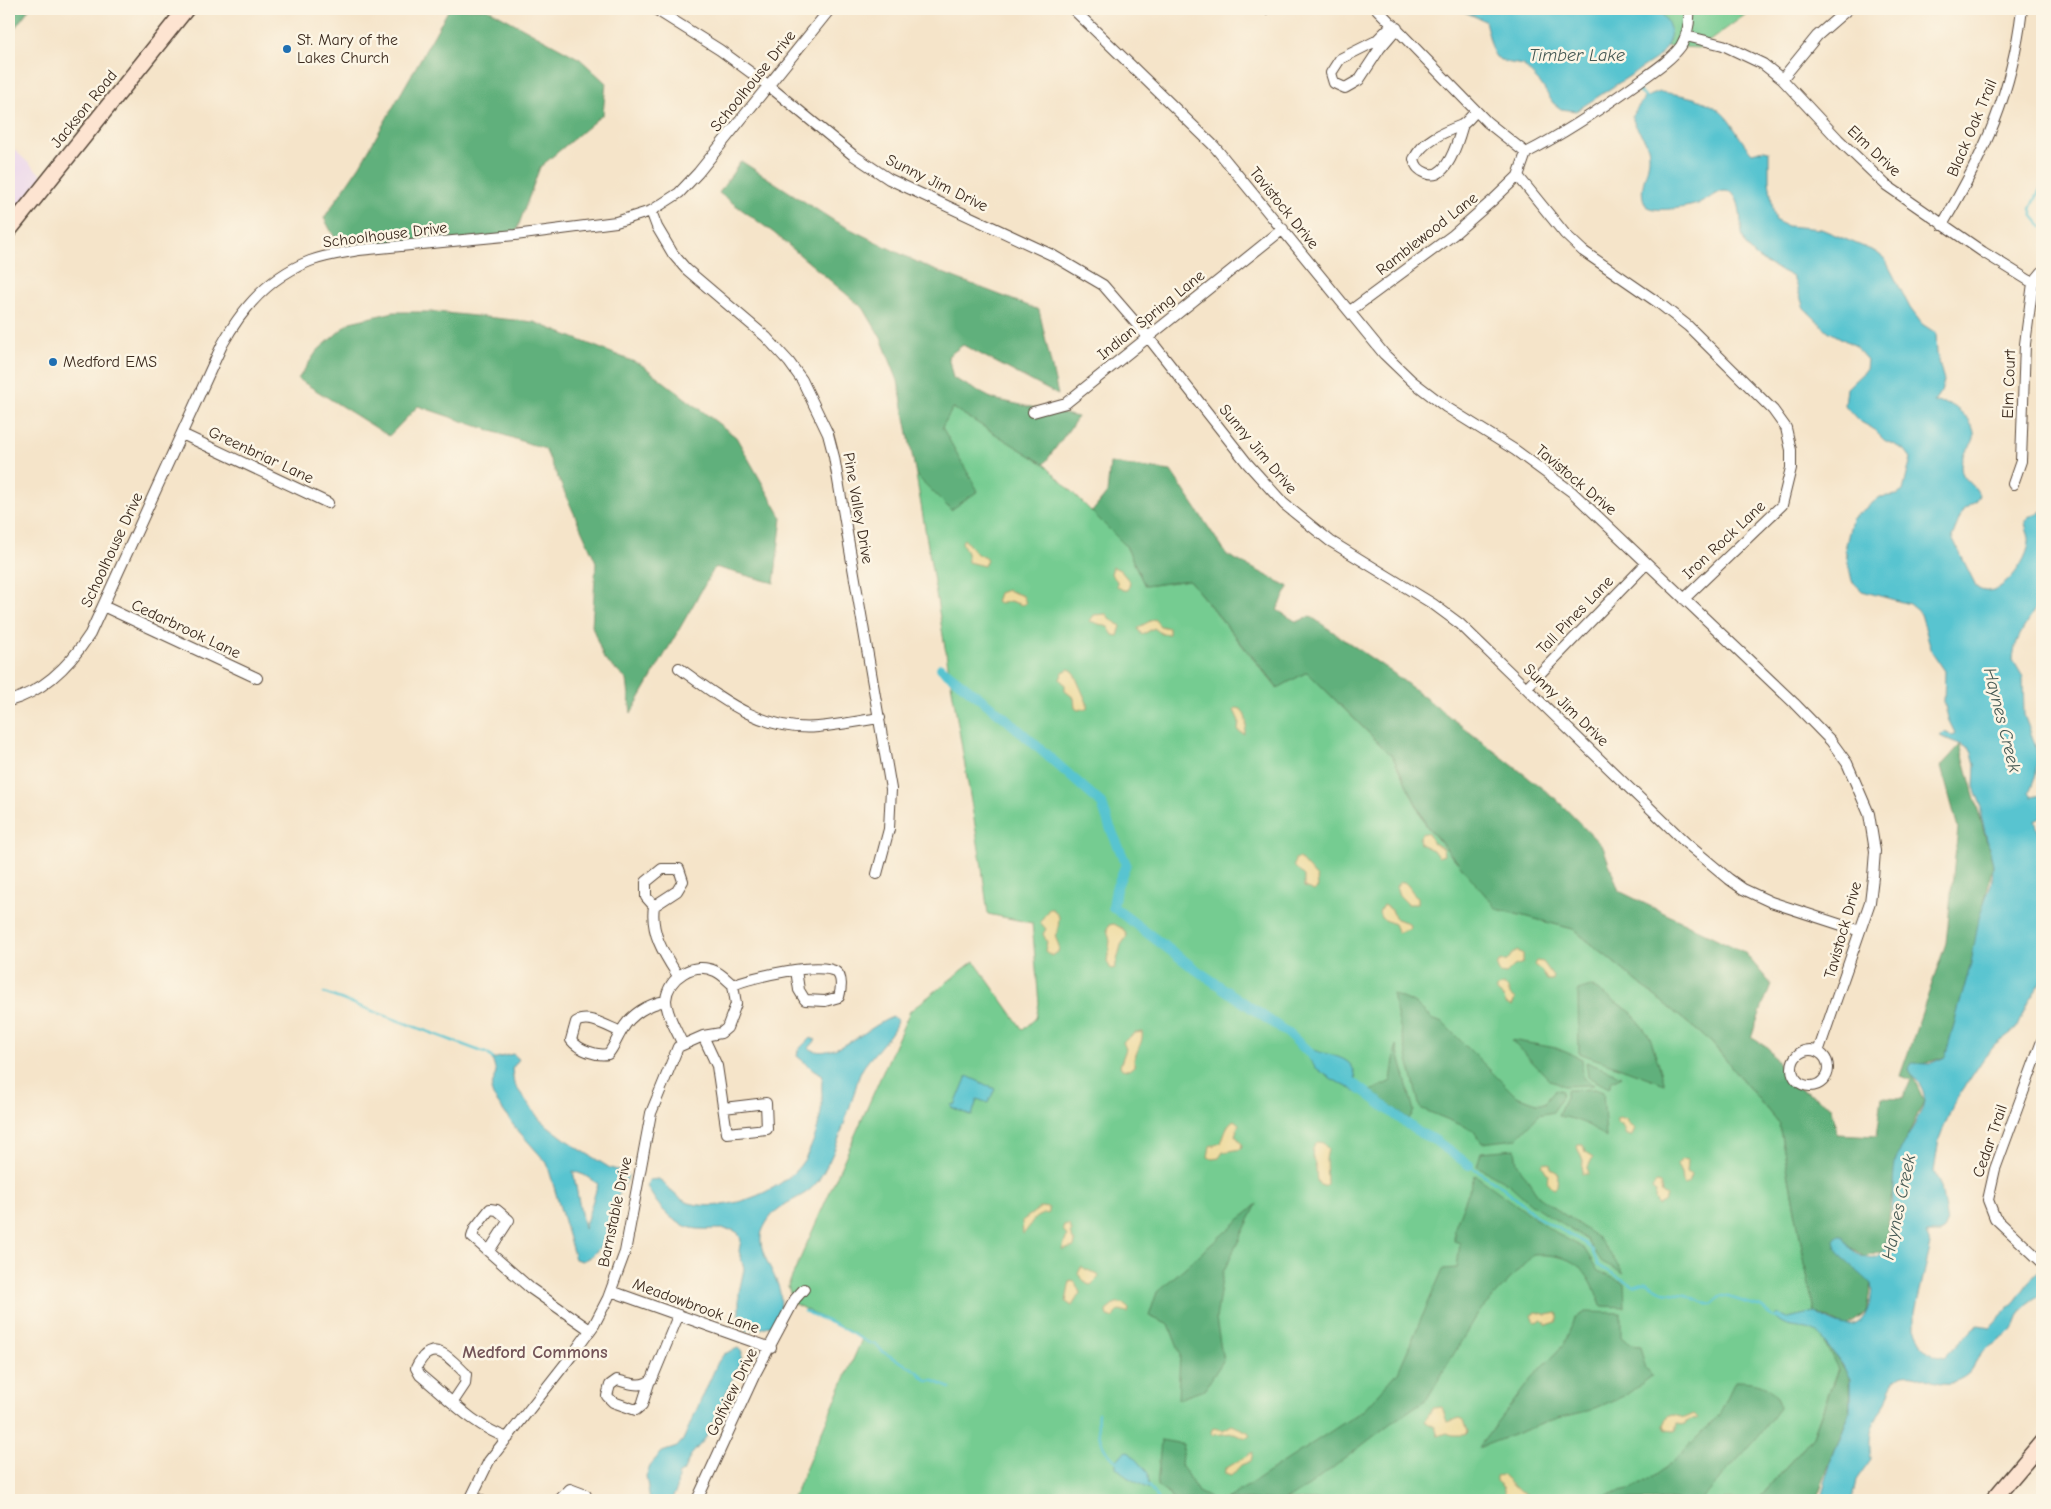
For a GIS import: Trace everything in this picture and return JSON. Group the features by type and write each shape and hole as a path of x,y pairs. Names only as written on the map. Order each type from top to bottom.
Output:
{"street":[{"name":"Jackson Road","path":"9,230 186,9"},
{"name":"Sunny Jim Drive","path":"655,9 720,50 769,86 852,155 889,179 1052,255 1103,284 1148,337 1247,463 1284,504 1330,541 1433,604 1460,624 1686,843 1729,879 1743,889 1771,902 1860,931"},
{"name":"Schoolhouse Drive","path":"9,701 41,687 70,662 90,634 222,345 239,317 263,290 296,268 327,256 359,250 602,224 651,211 679,193 690,183 830,9"},
{"name":"Tavistock Drive","path":"1073,9 1214,146 1384,354 1412,381 1446,407 1515,450 1552,476 1592,510 1646,564 1822,731 1839,752 1854,775 1869,814 1875,851 1870,902 1818,1052"},
{"path":"1252,9 1265,9"},
{"path":"1377,9 1476,111 1526,153"},
{"path":"1518,176 1526,153 1559,136 1650,74 1674,54 1686,36 1689,9"},
{"path":"1782,79 1817,36 1848,9"},
{"name":"Black Oak Trail","path":"1942,225 1968,181 2000,110 2016,53 2022,9"},
{"path":"1395,26 1359,80 1345,88 1334,83 1331,73 1336,63 1376,41 1395,26"},
{"name":"Elm Drive","path":"1686,36 1723,44 1763,64 1782,79 1838,139 1886,185 1942,225 2032,283"},
{"path":"1463,124 1450,160 1440,172 1430,175 1420,171 1414,159 1418,151 1431,139 1463,124 1476,111"},
{"name":"Ramblewood Lane","path":"1350,312 1453,235 1518,176"},
{"name":"Iron Rock Lane","path":"1518,176 1555,222 1583,251 1677,317 1737,373 1773,410 1786,428 1791,442 1791,468 1782,505 1684,599"},
{"name":"Pine Valley Drive","path":"651,211 657,227 677,259 766,338 789,362 802,380 823,424 834,457 880,718 890,789 891,810 887,837 877,874"},
{"name":"Indian Spring Lane","path":"1033,412 1066,403 1283,229"},
{"path":"2032,283 2042,272"},
{"name":"Elm Court","path":"2013,484 2021,461 2025,344 2032,283"},
{"name":"Greenbriar Lane","path":"182,434 328,503"},
{"name":"Tall Pines Lane","path":"1526,688 1646,564"},
{"name":"Cedarbrook Lane","path":"103,606 257,678"},
{"path":"679,668 736,708 773,723 818,727 880,718"},
{"path":"654,906 652,921 654,931 678,976"},
{"path":"701,968 714,971 733,984 736,1004 727,1028 721,1034 703,1036 682,1043 668,1013 666,1001 678,976 690,969 701,968"},
{"path":"733,984 766,974 796,970 833,970 838,973 840,980 839,997 833,1001 805,1000 799,990 796,970"},
{"path":"621,1032 589,1020 581,1019 576,1022 571,1040 575,1045 600,1055 608,1054 626,1024 648,1005 666,1001"},
{"path":"703,1036 717,1066 727,1133 767,1129 766,1103 724,1108"},
{"name":"Cedar Trail","path":"2042,1041 1993,1174 1988,1200 1995,1218 2042,1262"},
{"name":"Barnstable Drive","path":"475,1499 489,1461 590,1330 611,1291 625,1252 651,1113 678,1047 682,1043"},
{"path":"489,1251 530,1288 590,1330"},
{"name":"Golfview Drive","path":"697,1500 754,1376 771,1348 795,1299 804,1289"},
{"name":"Meadowbrook Lane","path":"611,1291 771,1348"},
{"path":"649,1383 655,1375 678,1316"},
{"path":"454,1402 466,1384 466,1374 442,1352 435,1350 428,1352 416,1368 420,1375 481,1425 495,1434 508,1438"},
{"path":"1993,1500 2042,1442"},
{"path":"559,1500 570,1489 586,1496 586,1500"}],"shaded area":[{"path":"9,145 48,181 9,230"}],"green space":[{"path":"9,9 29,9 9,36"},
{"path":"449,9 488,9 580,59 606,83 603,114 540,167 515,235 343,253 324,218 360,165"},
{"path":"1601,9 1753,9 1700,48 1643,45"},
{"path":"741,161 836,222 927,267 1039,310 1058,395 963,345 948,356 953,378 993,399 1078,417 1044,464 953,408 942,427 978,491 951,510 916,475 898,381 881,338 864,309 774,233 719,193"},
{"path":"394,312 436,312 534,322 642,365 736,437 782,518 774,583 715,567 631,713 627,680 604,659 592,626 596,562 545,449 418,406 389,436 298,379 317,351 350,322"},
{"path":"953,407 1044,464 1126,546 1145,586 1189,580 1277,688 1307,672 1393,757 1427,827 1498,909 1573,929 1711,1042 1779,1124 1814,1312 1823,1339 1838,1368 1813,1436 1757,1500 792,1500 862,1339 793,1303 788,1286 910,1011 974,961 1023,1030 1036,1018 1039,1003 1032,923 988,914 981,861 916,475 951,509 942,427"},
{"path":"1110,463 1171,471 1227,555 1289,587 1277,610 1297,622 1310,616 1393,673 1556,799 1603,847 1619,891 1744,952 1771,984 1751,1037 1769,1049 1791,1084 1831,1106 1837,1134 1877,1136 1882,1097 1903,1098 1911,1080 1900,1076 1946,943 1958,828 1941,766 1960,745 1993,864 1971,963 1945,1057 1909,1068 1924,1101 1896,1160 1885,1251 1864,1257 1838,1238 1871,1284 1866,1313 1846,1327 1814,1312 1779,1124 1711,1042 1573,929 1497,909 1427,826 1393,757 1307,672 1278,688 1189,580 1145,586 1126,546 1092,512 1107,493"},
{"path":"1591,986 1631,1012 1650,1037 1665,1084 1579,1053 1578,990"},
{"path":"1392,994 1416,1004 1433,1020 1443,1023 1516,1096 1537,1103 1545,1103 1556,1089 1562,1091 1553,1112 1539,1115 1516,1139 1482,1143 1473,1130 1420,1108"},
{"path":"1511,1040 1556,1048 1582,1059 1583,1078 1594,1085 1564,1086 1551,1081"},
{"path":"1396,1045 1414,1111 1409,1119 1371,1091 1391,1081"},
{"path":"1586,1062 1622,1076 1612,1081 1609,1088 1588,1077"},
{"path":"1595,1089 1603,1092 1606,1138 1584,1123 1558,1116 1566,1097 1566,1090"},
{"path":"1515,1149 1517,1163 1539,1197 1598,1238 1624,1273 1602,1262 1587,1240 1531,1204 1509,1184 1477,1166 1481,1152"},
{"path":"1475,1175 1557,1234 1584,1248 1598,1271 1624,1283 1625,1307 1601,1306 1585,1273 1569,1260 1547,1255 1533,1255 1478,1313 1427,1399 1391,1423 1309,1486 1285,1500 1226,1500 1365,1409 1398,1372 1443,1269 1457,1268 1460,1243 1454,1241 1455,1227"},
{"path":"1257,1204 1223,1272 1216,1319 1223,1361 1204,1390 1178,1399 1180,1353 1169,1325 1149,1316 1157,1292"},
{"path":"1586,1312 1621,1313 1621,1337 1631,1345 1640,1346 1646,1369 1652,1376 1626,1395 1591,1410 1558,1418 1478,1448 1531,1379 1564,1344 1575,1318"},
{"path":"1823,1339 1849,1375 1850,1411 1816,1500 1757,1500 1813,1436 1838,1369"},
{"path":"1735,1381 1757,1383 1769,1389 1774,1394 1779,1408 1755,1440 1701,1500 1595,1500 1601,1496 1633,1489 1671,1464 1719,1415"},
{"path":"1161,1440 1183,1444 1181,1465 1198,1492 1214,1500 1173,1500 1170,1495 1157,1486"}],"sand":[{"path":"964,539 977,554 987,559 984,566 968,562 967,553 962,542"},
{"path":"1113,567 1120,570 1130,582 1128,590 1123,590 1117,586 1117,581 1111,574"},
{"path":"1007,590 1023,596 1026,603 1022,605 1010,601 999,604 996,602 999,593"},
{"path":"1106,614 1121,626 1118,636 1113,635 1108,627 1090,621 1094,615"},
{"path":"1154,619 1160,626 1169,628 1169,634 1162,634 1154,628 1142,635 1138,629 1139,627"},
{"path":"1069,669 1073,671 1087,703 1087,708 1078,710 1075,708 1074,698 1065,691 1065,685 1060,679 1063,672"},
{"path":"1236,708 1241,709 1246,718 1244,734 1238,731 1239,721 1234,710"},
{"path":"1423,833 1428,834 1433,842 1443,849 1444,855 1438,857 1433,850 1420,844 1419,838"},
{"path":"1299,858 1317,878 1318,887 1314,891 1304,887 1304,876 1294,866 1295,859"},
{"path":"1404,882 1418,897 1418,904 1408,904 1399,895 1396,886"},
{"path":"1383,905 1392,910 1396,919 1409,923 1410,928 1398,933 1394,924 1381,918 1379,912"},
{"path":"1049,909 1053,909 1059,917 1058,930 1055,936 1059,946 1058,952 1052,956 1045,951 1047,942 1043,934 1046,929 1040,922"},
{"path":"1114,924 1123,929 1127,936 1121,945 1115,968 1111,969 1107,962 1110,941 1107,929 1109,925"},
{"path":"1518,951 1523,954 1523,963 1514,966 1506,974 1500,973 1497,967 1499,962 1507,961 1512,954"},
{"path":"1536,961 1543,962 1553,976 1553,980 1547,980 1542,971 1534,965"},
{"path":"1502,985 1507,987 1510,995 1515,999 1512,1006 1506,1004 1504,998 1497,992 1497,988"},
{"path":"1142,1032 1134,1066 1129,1070 1122,1069 1120,1066 1126,1049 1123,1042 1135,1033"},
{"path":"1617,1118 1626,1119 1628,1124 1635,1129 1632,1136 1626,1135 1622,1125 1617,1123"},
{"path":"1234,1120 1239,1124 1235,1135 1242,1144 1241,1149 1223,1152 1219,1158 1212,1159 1208,1157 1210,1146 1221,1143 1227,1127"},
{"path":"1318,1142 1323,1143 1328,1149 1326,1159 1327,1184 1324,1186 1320,1185 1317,1181 1312,1155 1313,1148"},
{"path":"1578,1144 1583,1144 1585,1152 1593,1157 1588,1167 1588,1174 1582,1174 1583,1161 1577,1147"},
{"path":"1682,1159 1687,1160 1686,1172 1692,1175 1689,1183 1685,1185 1682,1182 1681,1173 1677,1165"},
{"path":"1544,1162 1550,1164 1551,1169 1558,1173 1557,1186 1553,1188 1548,1182 1548,1175 1542,1165"},
{"path":"1656,1183 1660,1184 1662,1193 1667,1196 1665,1201 1658,1205 1655,1198 1656,1192 1652,1189"},
{"path":"1041,1207 1049,1208 1049,1213 1038,1216 1023,1234 1022,1221"},
{"path":"1069,1225 1072,1231 1070,1234 1075,1243 1074,1247 1062,1250 1067,1236 1063,1229 1064,1226"},
{"path":"1081,1267 1098,1275 1099,1277 1091,1285 1087,1284 1078,1274"},
{"path":"1070,1281 1075,1282 1080,1293 1072,1306 1066,1302"},
{"path":"1116,1303 1122,1303 1129,1309 1128,1313 1119,1311 1112,1318 1107,1317 1106,1311"},
{"path":"1537,1312 1547,1315 1558,1313 1558,1318 1556,1322 1547,1325 1543,1320 1535,1322 1532,1314"},
{"path":"1442,1407 1447,1422 1460,1418 1464,1420 1468,1432 1465,1435 1447,1433 1438,1436 1435,1427 1424,1421 1433,1408"},
{"path":"1694,1414 1698,1418 1686,1422 1685,1425 1677,1424 1675,1431 1666,1430 1664,1426 1668,1417 1673,1415 1685,1418"},
{"path":"1232,1425 1248,1432 1251,1436 1246,1438 1234,1433 1212,1435 1213,1428 1223,1430"},
{"path":"1253,1452 1251,1461 1241,1465 1231,1476 1225,1474 1225,1469"},
{"path":"1502,1475 1520,1492 1528,1495 1529,1500 1513,1500 1506,1496 1503,1487 1496,1481 1496,1476"}],"water":[{"name":"Timber Lake","path":"1458,9 1656,9 1667,21 1670,33 1667,45 1657,58 1576,111 1561,109 1553,103 1541,84 1523,65 1505,62 1496,57 1485,21"},
{"name":"Haynes Creek","path":"1660,92 1695,98 1711,105 1725,116 1752,153 1764,150 1769,151 1769,180 1776,221 1787,226 1821,229 1876,252 1885,259 1910,308 1922,324 1936,333 1937,354 1944,381 1941,392 1934,402 1949,404 1959,410 1968,420 1974,432 1974,438 1963,457 1961,467 1963,475 1979,495 1976,501 1963,510 1952,537 1977,588 1986,591 1994,590 2011,577 2028,549 2029,538 2025,521 2028,517 2042,511 2044,566 2042,593 2017,642 2013,660 2023,677 2024,715 2037,755 2036,774 2029,793 2032,797 2042,795 2042,816 2035,820 2042,844 2042,981 2028,1002 2016,1029 1995,1045 1984,1058 1954,1103 1939,1139 1934,1172 1941,1187 1947,1223 1944,1231 1940,1233 1926,1233 1931,1244 1915,1312 1915,1328 1924,1348 1934,1356 1944,1358 1973,1328 1978,1325 1990,1327 2016,1300 2034,1275 2042,1270 2042,1294 2023,1308 2011,1331 1982,1353 1971,1372 1959,1381 1939,1383 1912,1375 1905,1375 1895,1381 1871,1431 1871,1459 1856,1480 1852,1500 1820,1500 1832,1459 1850,1411 1850,1379 1842,1364 1818,1333 1812,1330 1790,1327 1779,1322 1774,1317 1777,1314 1788,1318 1814,1312 1828,1320 1850,1326 1862,1319 1867,1311 1870,1301 1871,1284 1844,1259 1836,1246 1835,1239 1837,1236 1842,1236 1856,1253 1865,1258 1877,1258 1884,1251 1888,1241 1892,1213 1896,1160 1920,1114 1924,1101 1923,1090 1909,1068 1912,1063 1929,1064 1945,1057 1971,963 1979,918 1992,881 1993,864 1981,816 1981,805 1974,787 1975,764 1972,753 1969,748 1940,736 1944,732 1952,735 1955,733 1948,719 1944,702 1945,671 1932,652 1921,614 1909,604 1862,591 1852,581 1845,549 1852,519 1880,497 1897,495 1903,491 1911,458 1905,450 1884,440 1872,428 1859,421 1845,405 1847,388 1866,370 1867,360 1855,346 1828,331 1804,308 1793,277 1752,253 1744,242 1739,205 1732,193 1728,191 1720,192 1703,202 1691,206 1667,209 1647,207 1642,194 1649,154 1647,144 1632,116 1644,98"},
{"path":"893,1017 897,1019 893,1030 861,1072 838,1142 818,1181 812,1188 777,1211 764,1227 761,1237 762,1246 781,1298 779,1315 770,1325 757,1330 746,1330 739,1319 739,1292 744,1269 739,1251 741,1240 738,1233 733,1230 724,1229 698,1229 674,1220 656,1201 647,1186 649,1180 659,1179 685,1201 704,1206 739,1202 773,1188 788,1178 800,1166 811,1147 820,1119 822,1105 823,1075 797,1056 798,1050 810,1038 816,1040 809,1048 818,1052 829,1051 852,1041"},
{"path":"1307,1047 1340,1058 1351,1065 1357,1084 1369,1091 1366,1096 1321,1072 1315,1067 1304,1051"},
{"path":"513,1054 519,1059 512,1069 514,1084 540,1120 573,1145 610,1168 625,1172 628,1176 620,1192 603,1241 591,1256 582,1261 575,1259 547,1163 514,1126 493,1096 491,1090 496,1072 492,1059","holes":["573,1171 584,1175 598,1184 584,1229"]},
{"path":"967,1076 995,1089 988,1103 977,1099 972,1116 951,1107 952,1104 955,1105"},
{"path":"738,1348 742,1352 741,1360 705,1439 691,1455 683,1472 678,1475 677,1489 671,1500 650,1500 646,1476 651,1464 662,1452 677,1447 683,1440 718,1362 724,1354"},
{"path":"1128,1451 1148,1473 1149,1489 1127,1477 1116,1467 1116,1461 1124,1452"}],"waterway":[{"path":"1635,87 1647,99"},
{"path":"2042,185 2031,209 2033,216 2042,227"},
{"path":"941,668 1004,717 1102,804 1126,864 1116,889 1113,907 1195,969 1289,1034 1315,1058"},
{"path":"324,993 488,1054 494,1060"},
{"path":"1356,1085 1418,1132 1433,1139 1469,1165"},
{"path":"1469,1165 1504,1188 1537,1217 1585,1243 1592,1250 1598,1265 1634,1286 1646,1282 1664,1292 1686,1295 1712,1304 1721,1296 1725,1296 1761,1307 1775,1318"},
{"path":"804,1311 836,1325 871,1344 875,1344 883,1352 917,1371 927,1381 934,1381 950,1388"},
{"path":"1098,1413 1098,1427 1101,1440 1107,1452 1117,1462"},
{"path":"1148,1485 1158,1500"}],"place":[{"name":"St. Mary of the Lakes Church","path":"287,49"},
{"name":"Medford EMS","path":"53,362"}],"district":[{"name":"Medford Commons","path":"535,1352"}]}
